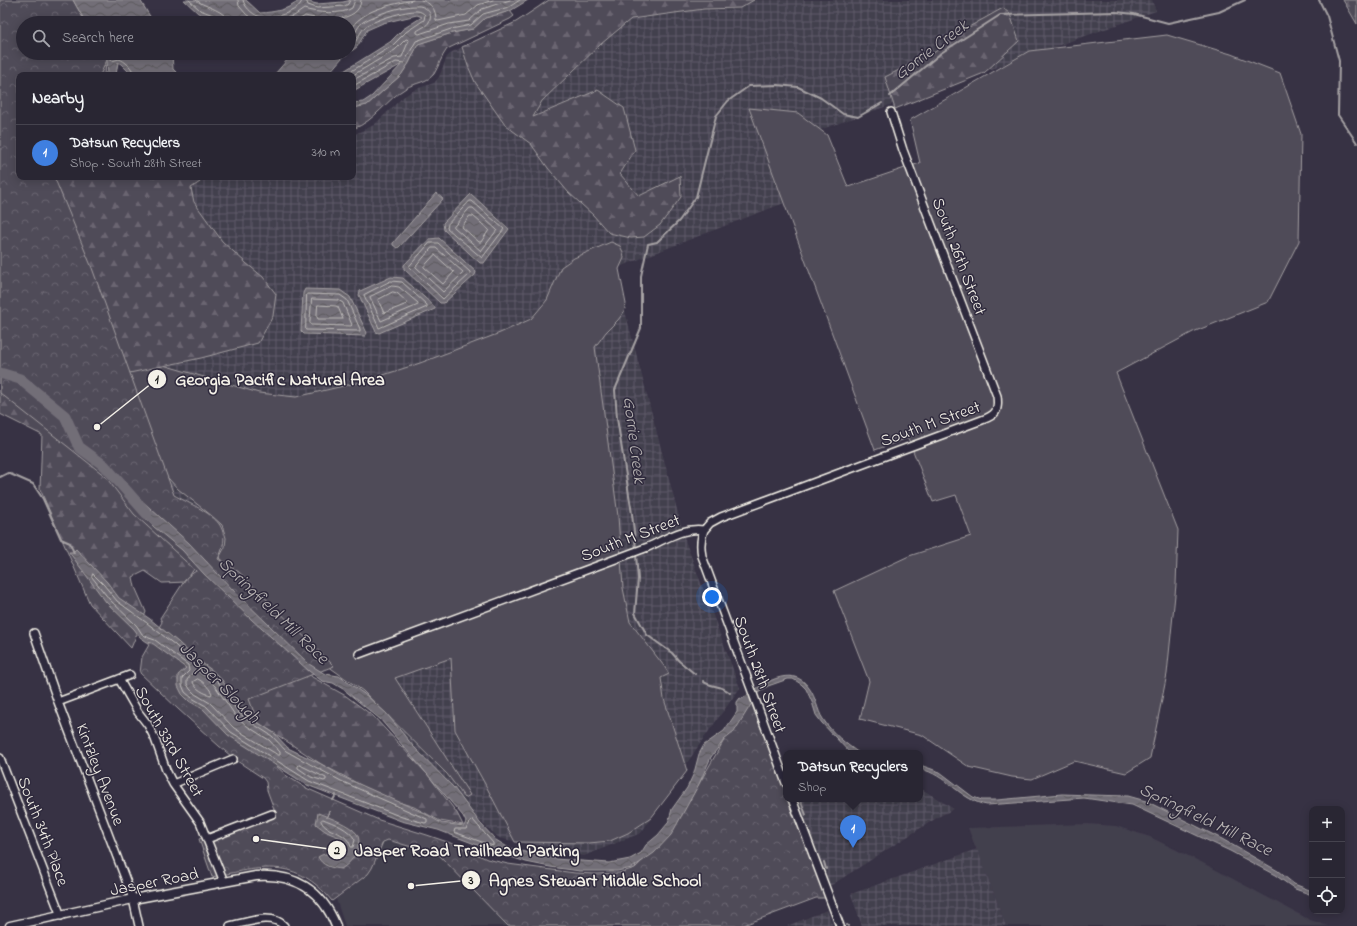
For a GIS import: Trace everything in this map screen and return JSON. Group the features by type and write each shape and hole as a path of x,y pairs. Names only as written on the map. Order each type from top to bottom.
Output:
{"street":[{"name":"South 26th Street","path":"891,112 997,396 998,404 996,412"},
{"name":"South M Street","path":"359,654 648,547 682,531 694,528 704,530 710,523 721,516 991,417 996,412"},
{"name":"South 28th Street","path":"704,530 701,537 700,546 702,556 783,775"},
{"name":"Kintzley Avenue","path":"34,633 58,702 132,899 139,926"},
{"path":"58,702 130,675"},
{"name":"South 33rd Street","path":"119,679 155,738 166,770 173,784 200,822 224,882"},
{"name":"South 34th Place","path":"0,758 61,916"},
{"path":"173,784 233,759"},
{"path":"793,802 840,926"},
{"path":"207,840 272,814"},
{"name":"Jasper Road","path":"10,926 61,916 132,899 256,876 270,875 289,878 303,884 326,904 336,926"},
{"path":"230,926 264,919 274,920 283,925"}],"shaded area":[{"path":"547,0 1152,0 1156,11 811,133 833,184 614,269 685,540 740,688 701,742 641,833 584,856 499,838 475,817 334,666 239,572 218,559 223,550 225,541 223,529 213,517 174,495 57,180 356,180 356,134 374,125 403,97 416,89 434,83 439,77 447,57 452,52 518,21"},
{"path":"923,790 954,809 938,817 830,886 797,802 923,802"},
{"path":"1087,824 1116,826 1150,837 1205,864 1310,920 1328,926 1006,926 968,828"},
{"path":"388,840 439,855 508,926 345,926 336,899 368,874 383,842"},
{"path":"977,849 1006,926 862,926 851,894"},
{"path":"827,910 833,926 787,926"}],"green space":[{"path":"0,0 16,16 16,60 88,60 106,62 105,72 16,72 16,180 200,180 200,182 191,188 194,202 222,241 263,277 276,294 273,316 258,343 201,358 120,375 161,501 205,551 186,582 162,583 145,571 133,577 135,587 146,612 131,648 90,604 40,489 42,435 0,414 0,288 21,251"},
{"path":"0,0 73,0 82,16 16,16 16,60 107,60 101,72 16,72 16,180 55,180 92,268 174,495 206,512 214,518 224,535 223,546 218,559 239,572 334,666 249,699 273,763 287,776 306,788 379,820 459,846 487,859 508,864 575,873 619,873 635,868 670,834 749,697 783,785 783,802 789,802 826,898 816,898 741,926 508,926 439,855 388,840 383,842 368,874 332,901 305,877 291,871 277,868 247,870 212,877 199,839 274,809 267,790 266,782 263,778 237,761 219,746 140,673 142,657 162,622 160,618 187,577 196,571 134,514 105,476 0,393"},
{"path":"549,0 754,0 740,8 704,9 631,19 601,44 542,101 533,117 598,90 624,108 635,150 620,174 639,196 680,176 681,197 660,225 644,237 631,238 609,233 593,215 568,192 531,144 505,125 475,82 468,66 462,47 516,22"},
{"path":"1343,0 1357,0 1357,24"},
{"path":"1003,8 1010,14 1019,41 984,73 895,109 885,77 935,52 967,28"},
{"path":"510,11 514,16 447,49 436,71 431,77 425,81 406,88 368,121 356,128 356,107 367,105 401,75 409,63 418,44 452,33 473,29 485,18"},
{"path":"1167,35 1231,54 1280,73 1301,134 1299,241 1268,302 1193,332 1116,373 1178,530 1176,585 1167,674 1150,758 1126,773 1074,761 1032,779 1012,777 969,767 922,735 860,719 869,681 834,591 909,556 971,536 956,495 933,502 908,438 875,450 749,108 798,113 827,135 848,187 920,163 910,120 1029,51"},
{"path":"611,242 620,246 623,252 624,258 619,269 626,304 624,312 595,347 618,516 623,588 630,622 669,674 661,678 664,699 687,771 651,818 628,833 610,841 589,843 515,842 455,730 451,658 395,678 470,795 465,798 447,774 363,691 318,659 243,579 219,558 225,547 226,538 222,525 178,489 158,467 124,370 163,365 259,393 296,397 365,381 420,363 500,333 531,319 547,300 561,267 574,258"},
{"path":"238,575 312,677 346,696 373,716 428,775 457,813 463,825 440,821 414,807 385,798 321,764 256,721 239,704"}],"water":[{"path":"73,0 140,0 150,16 82,16"},
{"path":"184,0 246,0 260,13 281,10 300,0 317,4 351,0 528,0 510,11 485,18 473,29 452,33 418,44 409,63 401,75 367,105 356,107 356,103 363,102 372,96 402,64 356,89 356,72 342,72 390,42 403,29 422,17 417,15 383,23 367,30 356,48 356,16 206,16 198,13"},
{"path":"107,60 172,60 173,69 176,72 129,72 118,62 116,72 108,72"},
{"path":"287,60 340,60 330,72 277,72"},
{"path":"436,193 443,199 399,247 397,248 393,245 393,243"},
{"path":"471,194 509,229 484,263 480,263 444,230 443,223"},
{"path":"439,238 476,272 475,275 444,303 440,303 404,269 404,265 429,239"},
{"path":"391,277 403,278 435,307 435,309 379,333 376,332 359,295 360,291"},
{"path":"305,289 340,290 350,297 367,333 365,336 304,334 301,331 303,293"},
{"path":"141,500 189,543 233,590 309,664 325,674 339,676 367,696 386,713 413,746 454,788 480,823 496,840 509,848 537,855 547,855 555,859 609,863 630,859 641,853 646,845 658,835 668,823 672,809 687,788 694,773 699,754 704,745 724,731 737,712 737,702 740,698 742,699 776,678 785,676 802,680 809,688 821,715 827,724 840,738 855,750 847,750 822,723 816,715 806,689 801,684 793,679 788,679 768,686 758,693 734,732 724,740 711,757 699,784 671,835 654,853 632,868 617,871 580,871 526,862 438,830 401,821 307,785 228,735 203,709 189,701 182,694 178,686 178,675 186,668 152,643 147,642 140,637 134,629 106,602 69,552 73,552 76,549 107,582 119,598 150,619 195,658 213,671 222,680 241,709 252,719 274,733 288,748 321,764 343,777 424,813 441,823 464,826 466,822 463,816 380,719 343,689 333,683 322,681 309,671 252,620 204,574 182,550 154,527 135,507"},
{"path":"923,766 940,772 973,797 982,800 1062,794 1128,796 1146,801 1222,839 1278,871 1294,884 1309,890 1309,894 1295,889 1275,875 1230,851 1132,805 1084,798 987,805 978,803 969,798 938,776 923,770"},
{"path":"318,813 345,824 358,836 359,844 356,853 349,863 341,869 322,863 318,857 327,854 339,857 345,852 346,846 342,839 316,824"}],"waterway":[{"name":"Gorrie Creek","path":"890,96 941,53 1000,15 1116,12 1134,14 1168,23 1219,12 1245,0"},
{"path":"1319,0 1327,16 1339,61 1338,115 1357,143"},
{"name":"Gorrie Creek","path":"636,549 617,418 615,390 641,328 641,276 648,244 657,242 679,221 696,197 716,116 728,101 749,86 777,85 798,87 821,98 843,114 858,117 882,103"},
{"name":"Springfield Mill Race","path":"0,373 20,379 65,416 79,447 105,466 147,514"},
{"name":"Jasper Slough","path":"0,477 8,473 33,484 43,499 61,539 70,543 74,553"},
{"name":"Gorrie Creek","path":"636,554 638,579 635,613 647,635 672,653 695,674"},
{"path":"703,681 709,685 723,688 730,693"},
{"path":"333,800 336,795"},
{"path":"801,802 806,815"},
{"path":"327,817 329,812"},
{"path":"824,862 826,869"}],"place":[{"name":"Georgia Pacific Natural Area","path":"97,427"},
{"name":"Jasper Road Trailhead Parking","path":"256,839"},
{"name":"Datsun Recyclers","path":"853,848"},
{"name":"Agnes Stewart Middle School","path":"411,886"}]}
